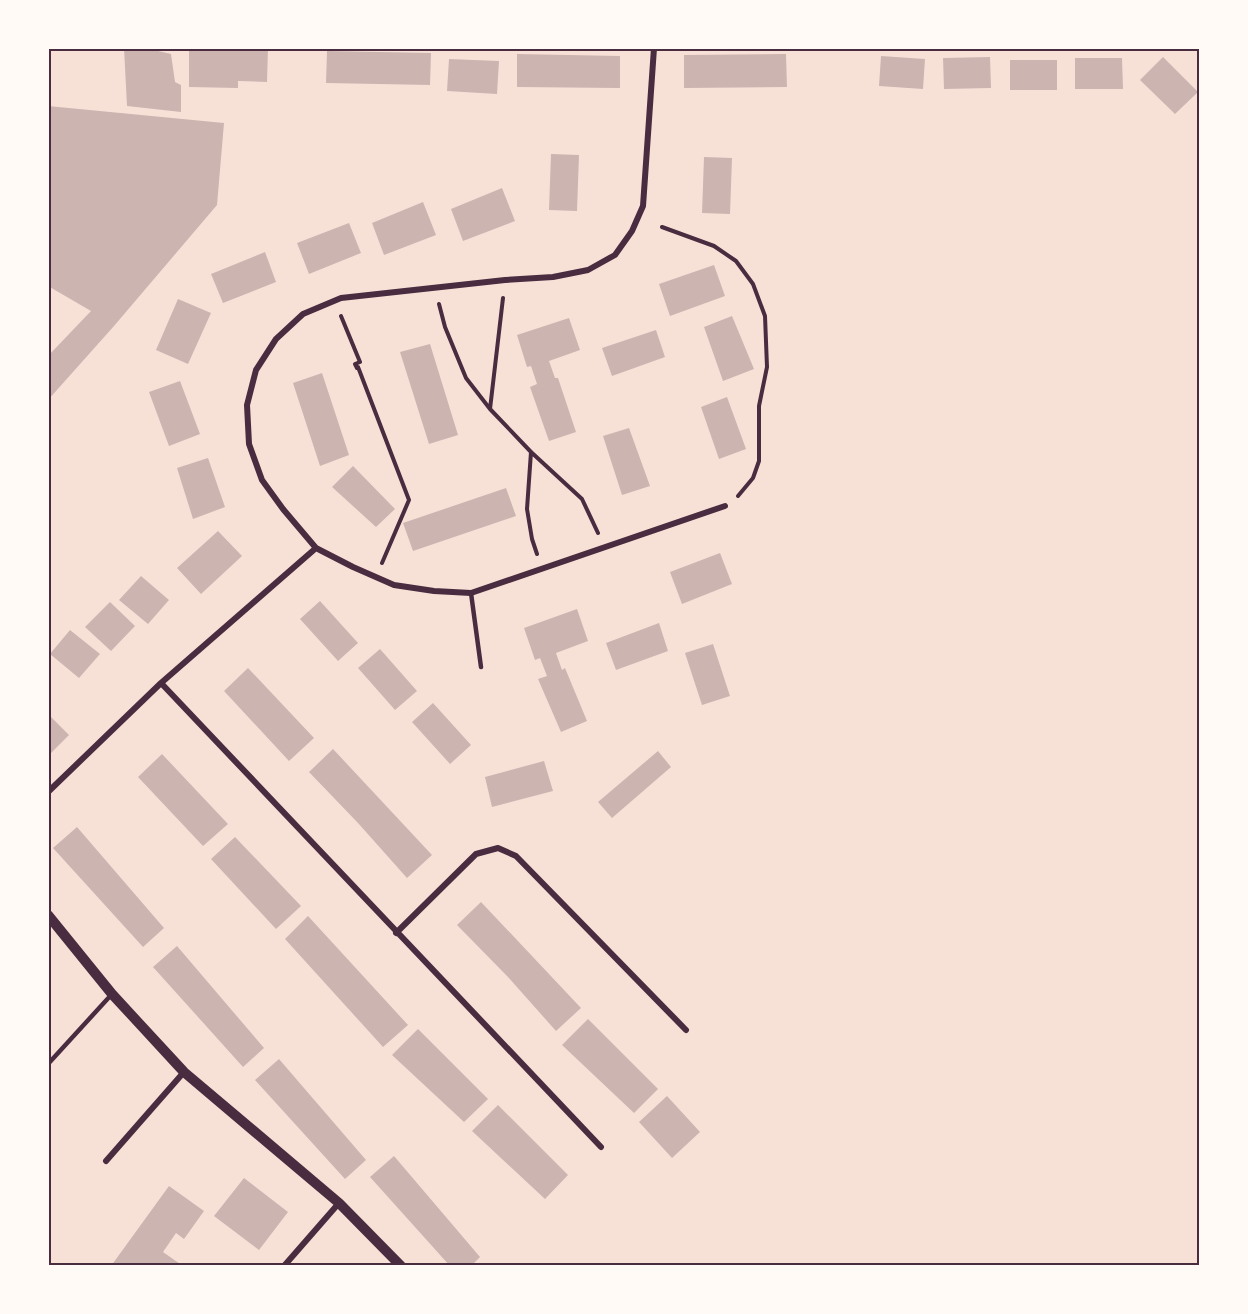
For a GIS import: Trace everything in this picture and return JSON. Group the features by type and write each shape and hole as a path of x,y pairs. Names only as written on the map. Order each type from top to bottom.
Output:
{"street":[{"path":"654,48 643,206 632,231 615,255 588,270 553,277 341,298 303,314 276,339 256,370 247,405 249,444 262,480 316,548 394,585 434,591 471,593 725,506"},
{"path":"48,792 161,683 316,548"},
{"path":"161,683 601,1147"},
{"path":"396,933 476,854 498,848 516,856 686,1030"},
{"path":"48,915 112,994 184,1072 339,1203 401,1266"},
{"path":"106,1161 184,1072"},
{"path":"284,1266 339,1203"}],"lane":[{"path":"471,593 481,667"},
{"path":"48,1064 112,994"}],"path":[{"path":"662,227 714,246 736,261 753,284 765,316 767,367 759,406 759,461 753,478 741,494 725,506"},
{"path":"490,409 505,280"},
{"path":"435,288 445,327 466,378 490,409 531,452 582,499 604,547"},
{"path":"335,301 360,362 355,364 409,500 376,577"},
{"path":"531,452 527,508 532,539 542,568"}],"building":[{"path":"124,48 154,48 154,50 171,54 175,82 181,85 181,112 127,106"},
{"path":"189,48 268,48 267,82 238,81 238,88 189,87"},
{"path":"327,51 431,53 430,85 326,83"},
{"path":"517,54 620,56 620,88 517,87"},
{"path":"786,54 787,87 684,88 684,55"},
{"path":"881,56 925,59 923,89 879,86"},
{"path":"990,57 991,88 944,89 943,58"},
{"path":"1163,57 1198,92 1175,114 1140,80"},
{"path":"1075,58 1122,58 1123,89 1075,89"},
{"path":"449,59 499,61 497,94 447,91"},
{"path":"1010,60 1057,60 1057,90 1010,90"},
{"path":"48,106 224,123 217,205 48,400 48,356 91,311 48,286"},
{"path":"551,154 579,155 577,211 549,210"},
{"path":"704,157 732,158 730,214 702,213"},
{"path":"502,188 515,221 463,241 451,209"},
{"path":"423,202 436,235 384,255 372,223"},
{"path":"349,223 361,253 309,274 297,243"},
{"path":"265,252 276,282 223,303 211,274"},
{"path":"714,265 725,296 670,316 659,284"},
{"path":"178,299 211,313 188,364 156,350"},
{"path":"732,316 754,369 723,381 704,327"},
{"path":"569,318 580,350 549,361 555,378 558,378 576,432 549,441 530,387 537,384 531,366 527,367 517,335"},
{"path":"656,330 665,357 612,376 602,348"},
{"path":"430,344 458,435 429,444 400,352"},
{"path":"322,373 349,455 320,466 293,383"},
{"path":"180,381 200,434 169,446 149,392"},
{"path":"727,397 746,449 719,459 701,407"},
{"path":"629,428 650,486 622,495 603,436"},
{"path":"208,458 225,507 193,519 177,468"},
{"path":"353,466 395,509 376,527 332,487"},
{"path":"506,488 516,516 413,551 403,523"},
{"path":"218,531 242,556 201,594 177,568"},
{"path":"720,553 732,584 682,604 670,572"},
{"path":"141,576 169,600 148,624 119,600"},
{"path":"320,601 358,643 338,661 300,619"},
{"path":"110,602 135,626 111,651 85,627"},
{"path":"577,609 588,641 556,653 562,670 565,668 587,721 561,732 538,679 547,676 540,658 535,660 524,628"},
{"path":"659,623 668,651 616,670 606,643"},
{"path":"70,630 100,654 79,678 50,654"},
{"path":"713,644 730,696 702,705 685,653"},
{"path":"380,649 417,691 395,710 358,668"},
{"path":"248,668 314,738 289,761 224,691"},
{"path":"433,703 471,745 450,764 412,722"},
{"path":"48,714 69,735 48,756"},
{"path":"333,749 432,855 407,878 309,772"},
{"path":"658,751 671,767 612,818 598,802"},
{"path":"162,754 228,824 203,846 138,777"},
{"path":"544,761 553,791 492,807 485,777"},
{"path":"77,827 164,928 143,947 53,848"},
{"path":"235,837 301,906 276,929 211,859"},
{"path":"481,902 581,1008 556,1031 457,925"},
{"path":"308,916 408,1025 383,1047 285,939"},
{"path":"177,946 264,1048 243,1067 153,967"},
{"path":"588,1019 658,1089 634,1113 562,1045"},
{"path":"418,1029 488,1099 464,1122 392,1055"},
{"path":"279,1059 366,1160 345,1179 255,1080"},
{"path":"667,1096 700,1132 672,1158 639,1122"},
{"path":"498,1105 568,1175 545,1199 472,1131"},
{"path":"394,1156 480,1257 471,1266 450,1266 370,1177"},
{"path":"244,1178 288,1212 259,1250 214,1216"},
{"path":"169,1186 204,1211 184,1239 176,1233 163,1252 183,1266 111,1266"}]}
